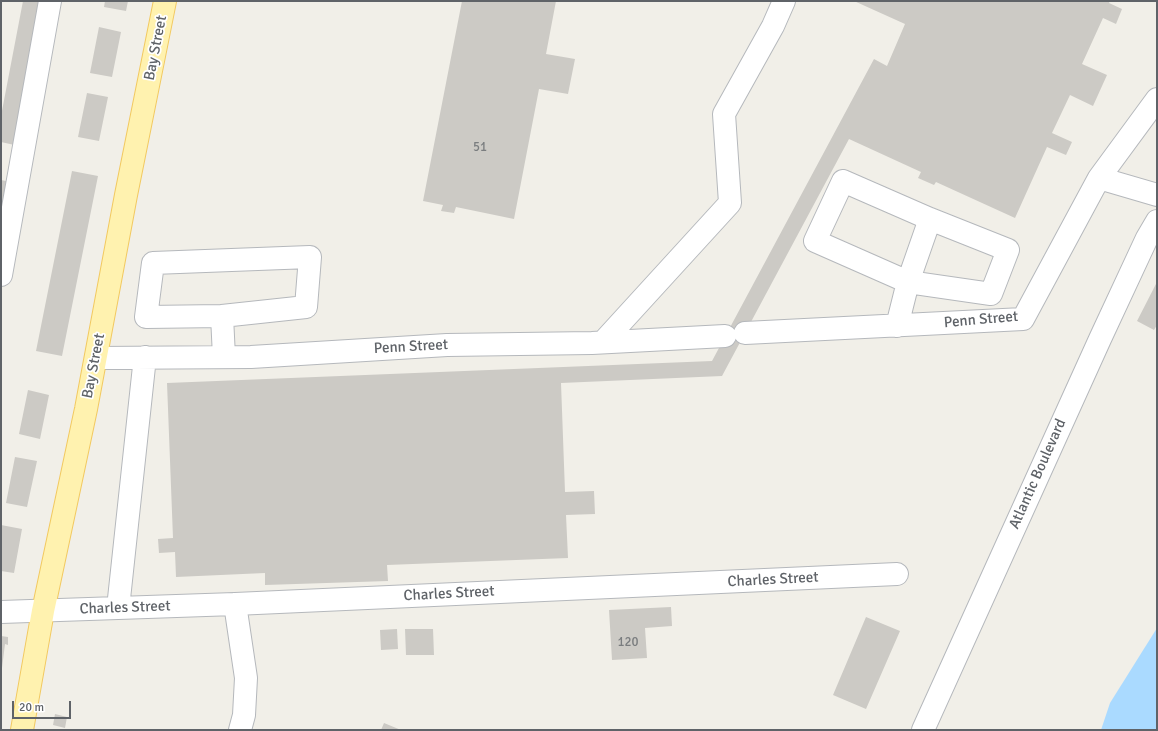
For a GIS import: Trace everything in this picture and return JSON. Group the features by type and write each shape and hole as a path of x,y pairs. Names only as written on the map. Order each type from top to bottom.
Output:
{"main road":[{"name":"Bay Street","path":"22,730 43,611 96,358 126,195 166,1"}],"street":[{"path":"1,275 50,1"},
{"path":"602,342 730,203 724,114 773,26 784,1"},
{"path":"1157,99 1099,178 1157,195"},
{"name":"Penn Street","path":"96,358 251,357 447,345 602,342 1023,319 1099,178"},
{"path":"843,181 930,219 1008,250 991,294 908,282 815,241 843,181"},
{"path":"897,326 908,282 930,219"},
{"name":"Atlantic Boulevard","path":"923,730 1098,343 1147,238 1157,221"},
{"path":"310,258 306,307 222,316 146,317 153,263 310,258"},
{"path":"222,316 224,357"},
{"path":"118,608 145,357"},
{"name":"Charles Street","path":"1,612 235,604 897,574"},
{"path":"235,604 246,678 244,715 240,730"}],"water":[{"path":"1157,628 1157,730 1101,730 1110,703"}],"building":[{"path":"23,1 48,1 19,146 1,142 1,116"},
{"path":"105,1 128,1 126,11 104,7"},
{"path":"462,1 556,1 546,54 575,59 568,94 539,89 514,219 456,207 454,213 441,211 443,205 423,201"},
{"path":"854,1 1110,1 1109,3 1122,9 1116,24 1103,18 1082,64 1107,75 1093,106 1070,95 1052,133 1072,142 1066,155 1047,147 1015,218 936,182 934,185 918,178 921,172 849,139 722,376 561,383 565,492 594,491 595,514 566,515 568,558 387,565 388,581 265,585 265,573 176,577 175,552 159,553 158,539 173,538 167,383 712,361 874,59 887,66 905,24"},
{"path":"99,27 121,32 112,77 90,73"},
{"path":"87,93 108,97 99,141 78,137"},
{"path":"72,171 98,176 62,356 36,351"},
{"path":"1,180 11,182 1,230"},
{"path":"1157,282 1157,325 1154,330 1137,321"},
{"path":"28,390 49,395 40,439 19,434"},
{"path":"15,457 37,461 27,507 6,503"},
{"path":"1,525 22,529 14,573 1,571"},
{"path":"671,607 672,626 645,628 647,658 612,660 609,610"},
{"path":"866,617 900,631 866,709 833,695"},
{"path":"397,629 398,649 381,650 380,630"},
{"path":"405,629 433,629 434,655 406,655"},
{"path":"1,636 8,637 8,645 5,644 2,668 1,668"},
{"path":"55,714 67,717 65,728 53,725"},
{"path":"384,723 401,730 381,730"}]}
